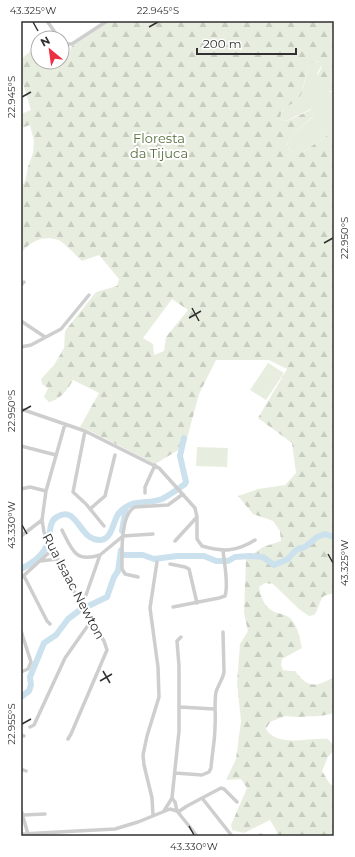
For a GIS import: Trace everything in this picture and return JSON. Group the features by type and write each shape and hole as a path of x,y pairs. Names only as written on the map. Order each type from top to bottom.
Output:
{"street":[{"path":"47,21 53,30"},
{"path":"70,44 107,21"},
{"path":"21,347 32,344 61,329 89,295"},
{"path":"21,321 45,338"},
{"path":"21,408 85,431 161,469 195,508 197,517 197,539 199,544 202,546 223,550 242,548 255,540"},
{"path":"21,536 42,520 46,491 65,424"},
{"path":"85,431 73,491 104,526"},
{"path":"21,446 56,455"},
{"path":"90,509 105,496 115,455"},
{"path":"145,493 145,487 155,465"},
{"path":"21,489 30,487 46,491"},
{"path":"138,577 125,574 123,572 121,537 128,514 133,508 168,504 184,494"},
{"path":"175,540 197,517"},
{"name":"Rua Isaac Newton","path":"42,520 46,538 81,605 104,641 107,650 68,739"},
{"path":"62,530 77,555 86,559 100,555 121,537 153,534"},
{"path":"50,624 23,577 52,547"},
{"path":"172,607 224,596 226,592 223,550"},
{"path":"81,605 100,555"},
{"path":"40,561 58,559"},
{"path":"153,815 152,798 143,755 159,697 158,667 150,608 157,562"},
{"path":"170,564 189,569 197,602"},
{"path":"30,727 34,725 65,658 91,621"},
{"path":"21,631 31,662 28,669 21,672"},
{"path":"175,773 202,775 210,772 215,727 214,709 217,690 223,678 224,672 223,632"},
{"path":"164,811 172,798 175,773 180,707 177,642 181,637"},
{"path":"180,707 214,709"},
{"path":"21,769 26,771"},
{"path":"21,834 35,835 115,829 138,822 170,809 178,811 222,788 237,802"},
{"path":"172,798 178,811 197,836"},
{"path":"202,798 232,836"},
{"path":"21,810 28,834"},
{"path":"23,815 45,814"}],"green space":[{"name":"Floresta da Tijuca","path":"109,21 334,21 334,92 325,90 315,83 322,62 314,61 306,76 300,96 295,102 284,108 280,119 286,121 315,108 317,109 317,113 295,132 287,143 289,149 297,154 303,152 334,131 334,593 324,596 316,613 309,616 299,609 273,584 265,583 259,587 265,604 275,612 290,618 295,624 298,632 302,648 282,659 281,665 283,670 295,671 304,681 313,684 322,683 334,677 334,711 331,714 297,717 285,716 270,722 266,729 271,735 286,740 328,739 334,746 334,750 328,757 322,771 330,784 334,786 334,836 278,836 270,820 244,833 232,830 231,825 247,788 241,779 226,780 236,759 241,721 237,683 240,644 248,631 244,613 246,559 263,547 281,541 280,531 273,521 253,514 238,496 258,489 285,485 296,473 292,443 258,418 287,369 269,360 216,360 199,394 185,446 155,464 80,427 99,393 73,380 57,399 49,402 44,397 48,388 42,384 41,379 54,365 64,348 65,331 96,292 117,286 119,279 99,255 82,261 67,246 58,240 47,238 37,240 21,253 21,189 26,178 33,153 34,141 30,125 21,128 21,114 31,110 21,77 21,59 30,52 30,70 70,70 71,47","holes":["172,299 188,310 166,337 164,351 154,355 153,344 143,338"]},
{"path":"314,61 322,62 317,74 330,92 334,92 334,131 303,152 297,154 289,149 287,143 295,132 313,117 311,109 286,121 280,119 283,110 301,93 308,70"},
{"path":"268,363 284,373 266,400 250,390"},
{"path":"197,447 228,448 227,467 196,466"}],"waterway":[{"path":"21,569 42,554 48,543 52,523 57,517 64,514 70,515 88,535 94,539 105,539 108,536 117,516 124,508 129,505 162,499 185,484 186,482 180,456 184,438"},
{"path":"122,531 126,507"},
{"path":"121,555 143,555 154,559 177,556 204,556 216,561 228,561 235,557 250,556 263,557 274,565 288,559 294,552 305,547 317,537 325,534 334,537"},
{"path":"21,697 29,691 31,685 30,677 44,643 56,635 68,619 80,610 107,597 114,577 118,571 121,550"}]}
